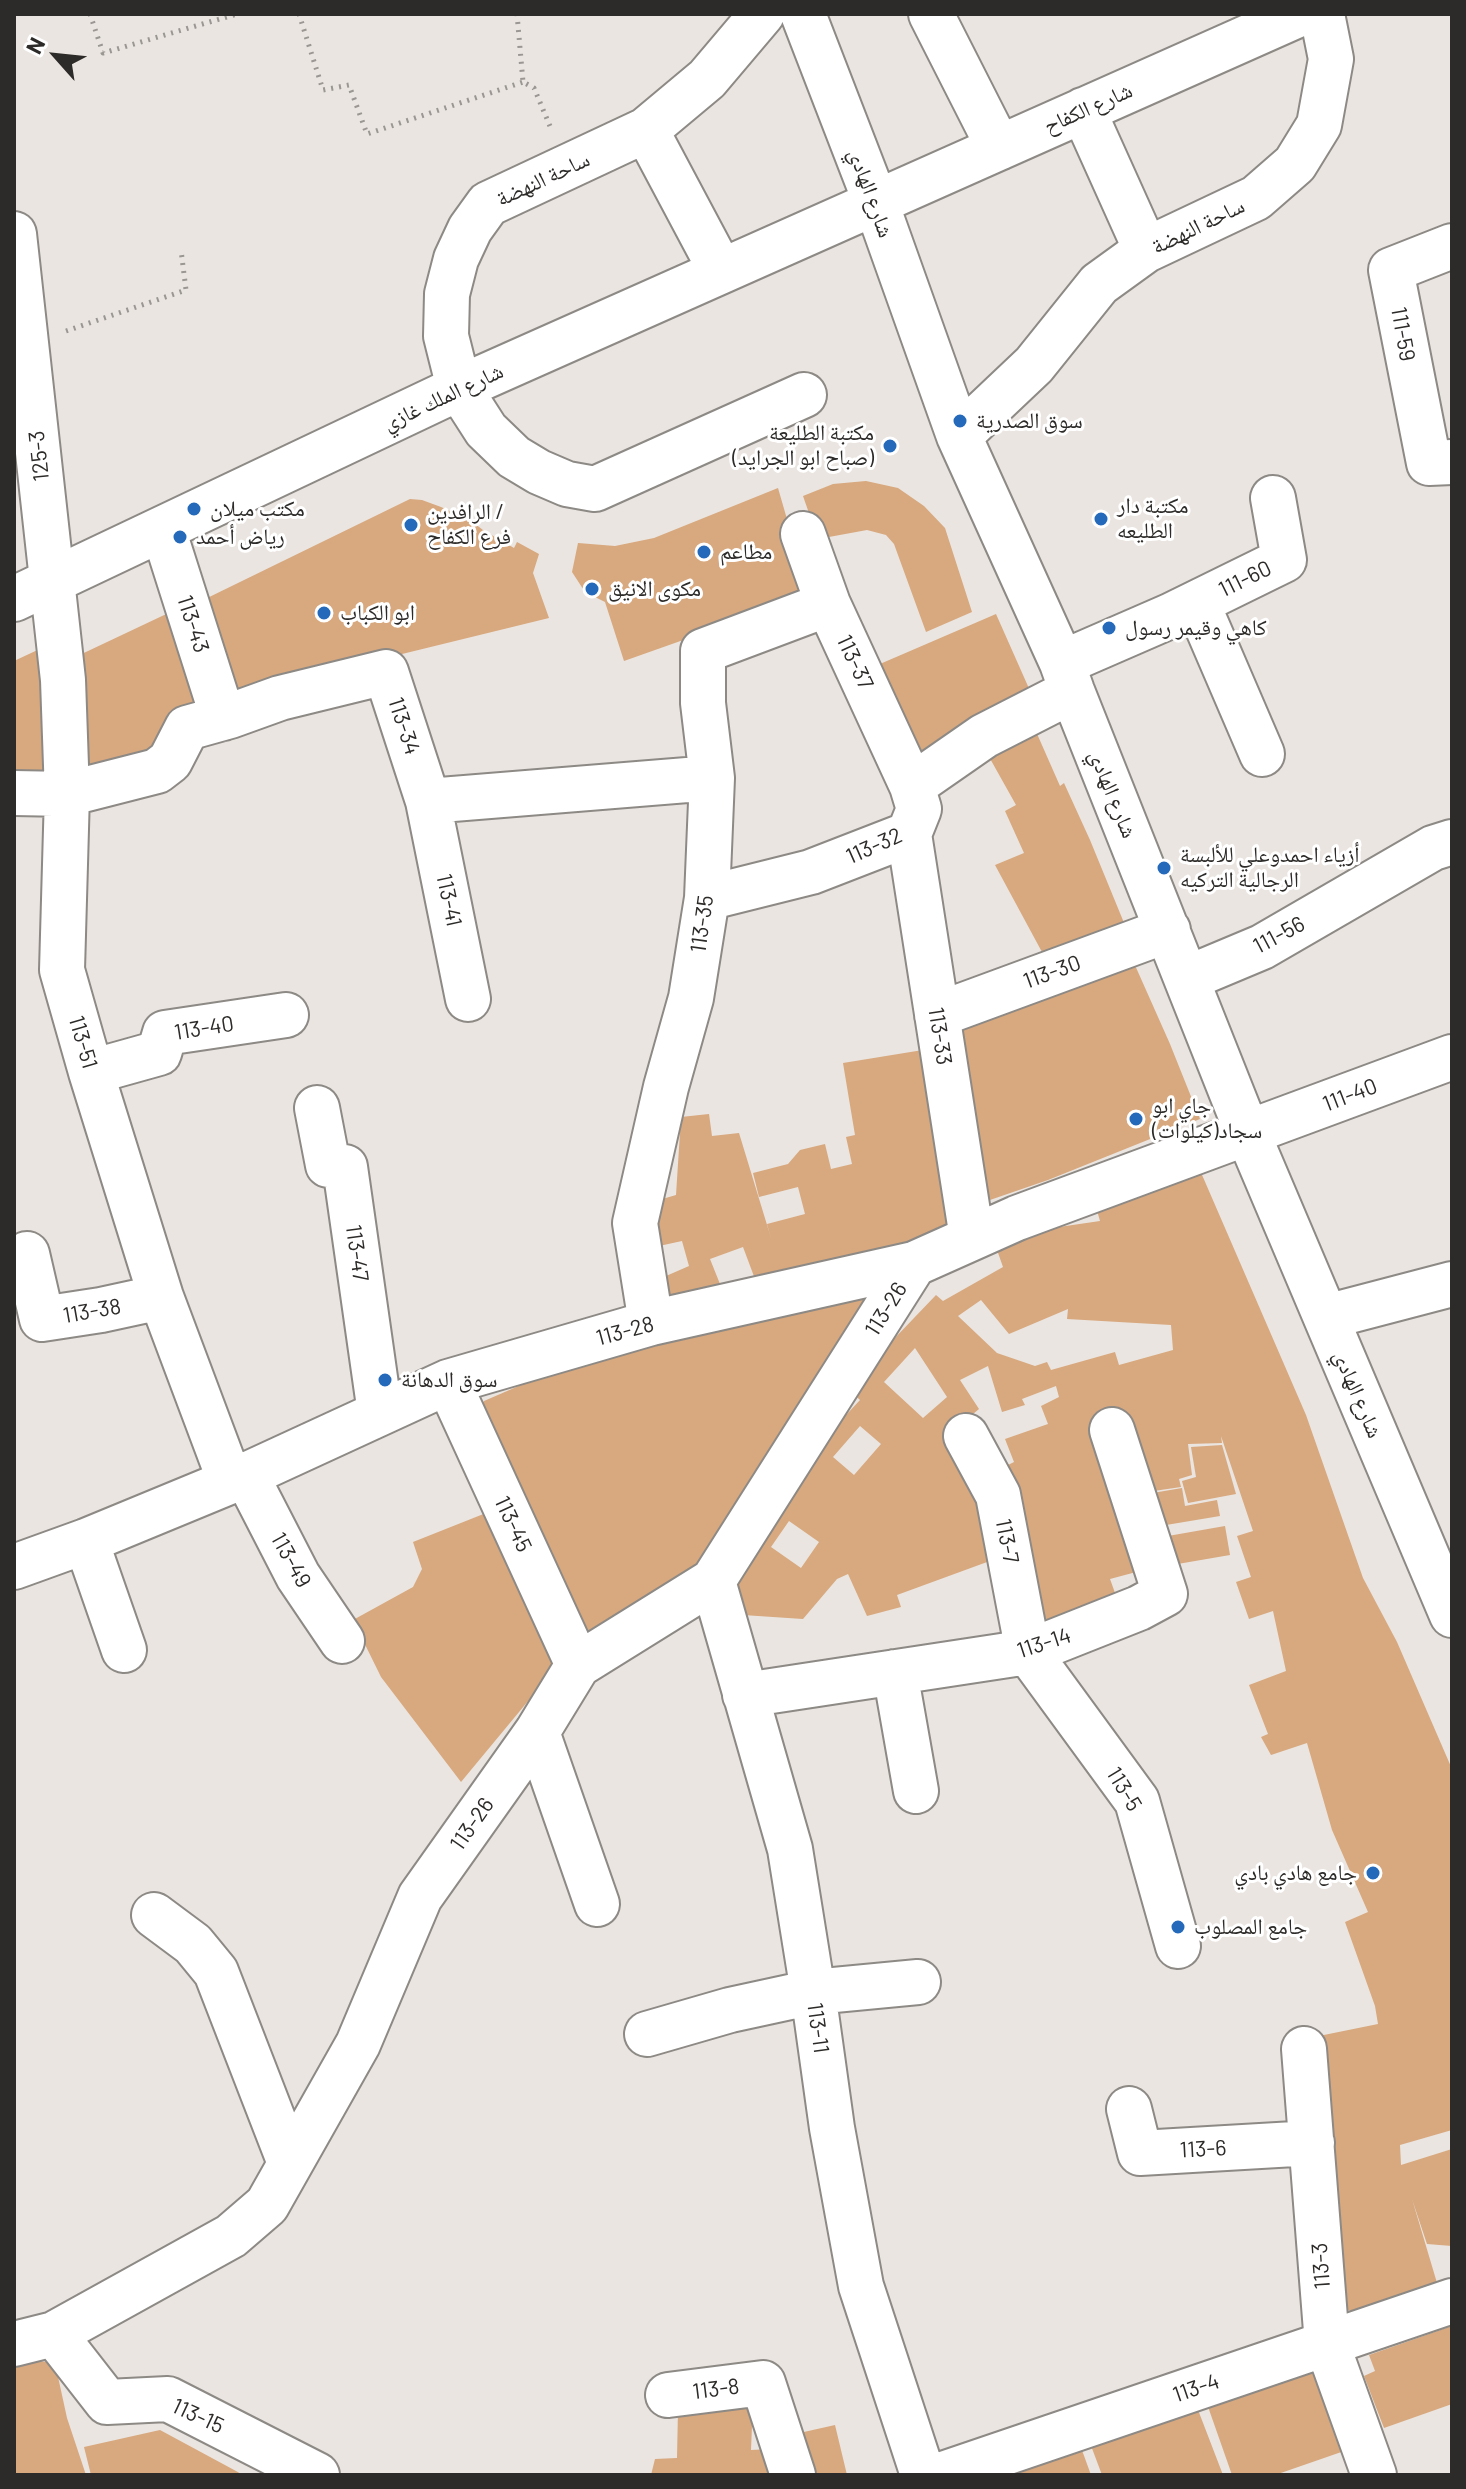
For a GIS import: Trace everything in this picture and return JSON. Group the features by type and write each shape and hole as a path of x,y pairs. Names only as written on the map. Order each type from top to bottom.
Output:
{"street":[{"name":"ساحة النهضة","path":"762,14 707,79 646,130 488,204 470,229 456,259 447,294 446,336 459,388 486,430 514,457 539,472 567,484 595,489 804,395"},
{"name":"شارع الهادي","path":"803,14 876,203 959,436 1067,677 1248,1134 1452,1615"},
{"path":"931,14 999,148"},
{"name":"شارع الكفاح","path":"876,203 1300,14"},
{"name":"ساحة النهضة","path":"959,436 1034,365 1099,284 1146,250 1256,198 1295,164 1319,125 1331,59 1322,14"},
{"path":"1083,110 1146,250"},
{"path":"646,130 721,271"},
{"name":"شارع الملك غازي","path":"33,591 459,388 876,203"},
{"name":"125-3","path":"14,234 27,345 33,591"},
{"name":"111-59","path":"1440,463 1391,270 1452,246"},
{"name":"111-60","path":"1067,677 1197,603 1284,560 1273,498"},
{"name":"113-43","path":"163,529 223,718"},
{"name":"113-37","path":"803,534 828,604 912,786"},
{"name":"113-51","path":"33,591 63,680 67,794 62,970 161,1297 238,1478"},
{"path":"1197,603 1262,754"},
{"name":"113-35","path":"651,1323 635,1223 666,1087 691,998 707,898 712,778 703,703 703,651 828,604"},
{"name":"113-34","path":"14,793 67,794 157,771 170,761 187,728 280,698 386,672 428,801"},
{"path":"912,786 1067,677"},
{"path":"428,801 712,778"},
{"name":"113-32","path":"707,898 811,872 909,834 919,809 912,786"},
{"name":"113-41","path":"428,801 468,999"},
{"name":"113-33","path":"909,834 972,1238"},
{"name":"111-56","path":"1188,978 1262,947 1433,848 1452,842"},
{"name":"113-30","path":"937,1015 1168,930"},
{"name":"113-40","path":"91,1072 159,1053 165,1033 286,1015"},
{"name":"111-40","path":"1248,1134 1452,1057"},
{"name":"113-47","path":"317,1108 328,1165 345,1167 380,1413"},
{"name":"113-28","path":"14,1567 86,1541 238,1478 448,1382 651,1323 914,1264 1017,1218 1248,1134"},
{"name":"113-38","path":"27,1254 42,1319 161,1297"},
{"name":"113-26","path":"34,2339 231,2236 267,2205 358,2044 420,1897 537,1732 578,1665 713,1581 914,1264"},
{"path":"1326,1317 1452,1284"},
{"name":"113-45","path":"448,1382 578,1665"},
{"name":"113-14","path":"745,1695 1028,1652 1139,1608 1165,1594 1112,1430"},
{"name":"113-7","path":"966,1436 998,1495 1028,1652"},
{"name":"113-49","path":"238,1478 342,1641"},
{"path":"86,1541 124,1650"},
{"name":"113-11","path":"713,1581 790,1849 832,2128 861,2286 923,2475"},
{"name":"113-5","path":"1028,1652 1137,1801 1178,1946"},
{"path":"895,1672 916,1791"},
{"path":"537,1732 597,1904"},
{"path":"154,1915 193,1944 216,1972 290,2163"},
{"path":"647,2034 730,2010 813,1992 918,1982"},
{"name":"113-3","path":"1304,2049 1327,2344 1374,2475"},
{"name":"113-6","path":"1129,2109 1140,2153 1312,2143"},
{"name":"113-4","path":"940,2475 1452,2301"},
{"name":"113-15","path":"34,2339 107,2402 168,2399 317,2475"},
{"name":"113-8","path":"668,2395 763,2383 793,2475"}],"path":[{"path":"90,14 103,53 237,14"},
{"path":"299,14 323,90 349,85 367,134 523,82 534,88 567,168"},
{"path":"517,14 523,82"},
{"path":"27,345 186,290 181,250"}],"building":[{"path":"866,481 898,488 924,506 945,528 972,612 926,632 894,544 886,535 867,530 818,539 803,496 833,484"},
{"path":"778,488 804,578 799,599 624,661 605,602 585,592 572,572 578,543 615,546 654,538"},
{"path":"410,499 441,507 470,520 514,548 517,542 539,554 533,573 549,618 349,667 225,707 197,603"},
{"path":"179,608 211,709 152,752 77,770 69,660"},
{"path":"996,614 1031,693 962,724 969,739 911,764 866,670"},
{"path":"44,647 57,776 14,784 14,661"},
{"path":"1034,727 1060,786 1064,783 1129,935 1049,965 995,865 1024,853 1005,811 1016,805 988,755"},
{"path":"1130,954 1200,1119 987,1201 943,1030"},
{"path":"929,1049 964,1230 781,1278 779,1270 755,1279 743,1247 710,1259 722,1289 656,1307 650,1283 689,1266 682,1241 659,1246 652,1202 676,1195 681,1117 709,1114 712,1136 739,1133 771,1238 767,1224 805,1214 798,1187 759,1197 753,1173 788,1164 800,1150 825,1144 831,1169 852,1164 846,1137 855,1135 843,1063"},
{"path":"1196,1161 1306,1415 1363,1578 1397,1642 1452,1769 1452,2130 1400,2145 1401,2165 1452,2149 1452,2246 1427,2244 1412,2199 1440,2293 1357,2314 1344,2308 1314,2037 1378,2024 1375,2006 1345,1922 1368,1912 1332,1830 1307,1743 1271,1755 1261,1737 1268,1734 1249,1685 1286,1671 1273,1611 1249,1619 1236,1582 1251,1577 1237,1536 1253,1531 1221,1436 1222,1443 1188,1444 1192,1475 1179,1479 1181,1487 1140,1493 1110,1416 1091,1421 1104,1419 1151,1568 1110,1579 1119,1604 1038,1633 996,1471 1014,1462 1005,1439 1048,1424 1041,1406 1059,1397 1056,1386 1022,1399 1025,1405 1002,1412 988,1366 960,1380 979,1409 943,1439 975,1475 998,1558 897,1595 901,1607 867,1616 848,1574 837,1579 803,1619 728,1614 723,1596 840,1408 847,1414 860,1400 847,1388 936,1295 943,1301 1003,1267 996,1247 1059,1227 1100,1221 1096,1207","holes":["981,1300 1009,1334 1068,1309 1067,1319 1171,1325 1173,1350 1119,1365 1115,1352 1051,1370 1047,1362 1035,1366 997,1353 958,1316","915,1348 947,1397 923,1418 884,1382","860,1426 881,1444 854,1475 833,1457","789,1521 819,1542 801,1568 771,1547"]},
{"path":"899,1273 747,1499 684,1580 592,1641 543,1566 478,1412 484,1401 565,1366"},
{"path":"1222,1445 1236,1494 1188,1503 1182,1481 1196,1477 1191,1447"},
{"path":"1182,1488 1185,1506 1217,1500 1220,1516 1166,1525 1168,1536 1225,1526 1230,1555 1166,1566 1141,1495"},
{"path":"486,1513 555,1638 553,1671 461,1782 381,1677 353,1620 413,1587 422,1569 413,1542"},
{"path":"1452,2326 1452,2404 1384,2428 1364,2376 1375,2371 1369,2355"},
{"path":"30,2360 55,2363 67,2418 86,2475 14,2475 14,2364"},
{"path":"1314,2368 1350,2449 1275,2475 1232,2475 1206,2401"},
{"path":"753,2401 751,2450 771,2449 770,2475 651,2475 655,2459 677,2458 678,2410"},
{"path":"1195,2402 1223,2475 1102,2475 1090,2443"},
{"path":"835,2425 847,2475 805,2475 795,2434"},
{"path":"160,2430 243,2475 91,2475 84,2447"},
{"path":"1079,2442 1091,2475 993,2475"}],"place":[{"name":"سوق الصدرية","path":"960,421"},
{"name":"مكتبة الطليعة (صباح ابو الجرايد)","path":"890,446"},
{"name":"مكتب ميلان","path":"194,509"},
{"name":"مكتبة دار الطليعه","path":"1101,519"},
{"name":"الرافدين / فرع الكفاح","path":"411,525"},
{"name":"رياض أحمد","path":"180,537"},
{"name":"مطاعم","path":"704,552"},
{"name":"مكوى الانيق","path":"592,589"},
{"name":"ابو الكباب","path":"324,613"},
{"name":"كاهي وقيمر رسول","path":"1109,628"},
{"name":"أزياء احمدوعلي للألبسة الرجالية التركيه","path":"1164,868"},
{"name":"جاي ابو سجاد(كيلوات)","path":"1136,1119"},
{"name":"سوق الدهانة","path":"385,1380"},
{"name":"جامع هادي بادي","path":"1373,1873"},
{"name":"جامع المصلوب","path":"1178,1927"}]}
